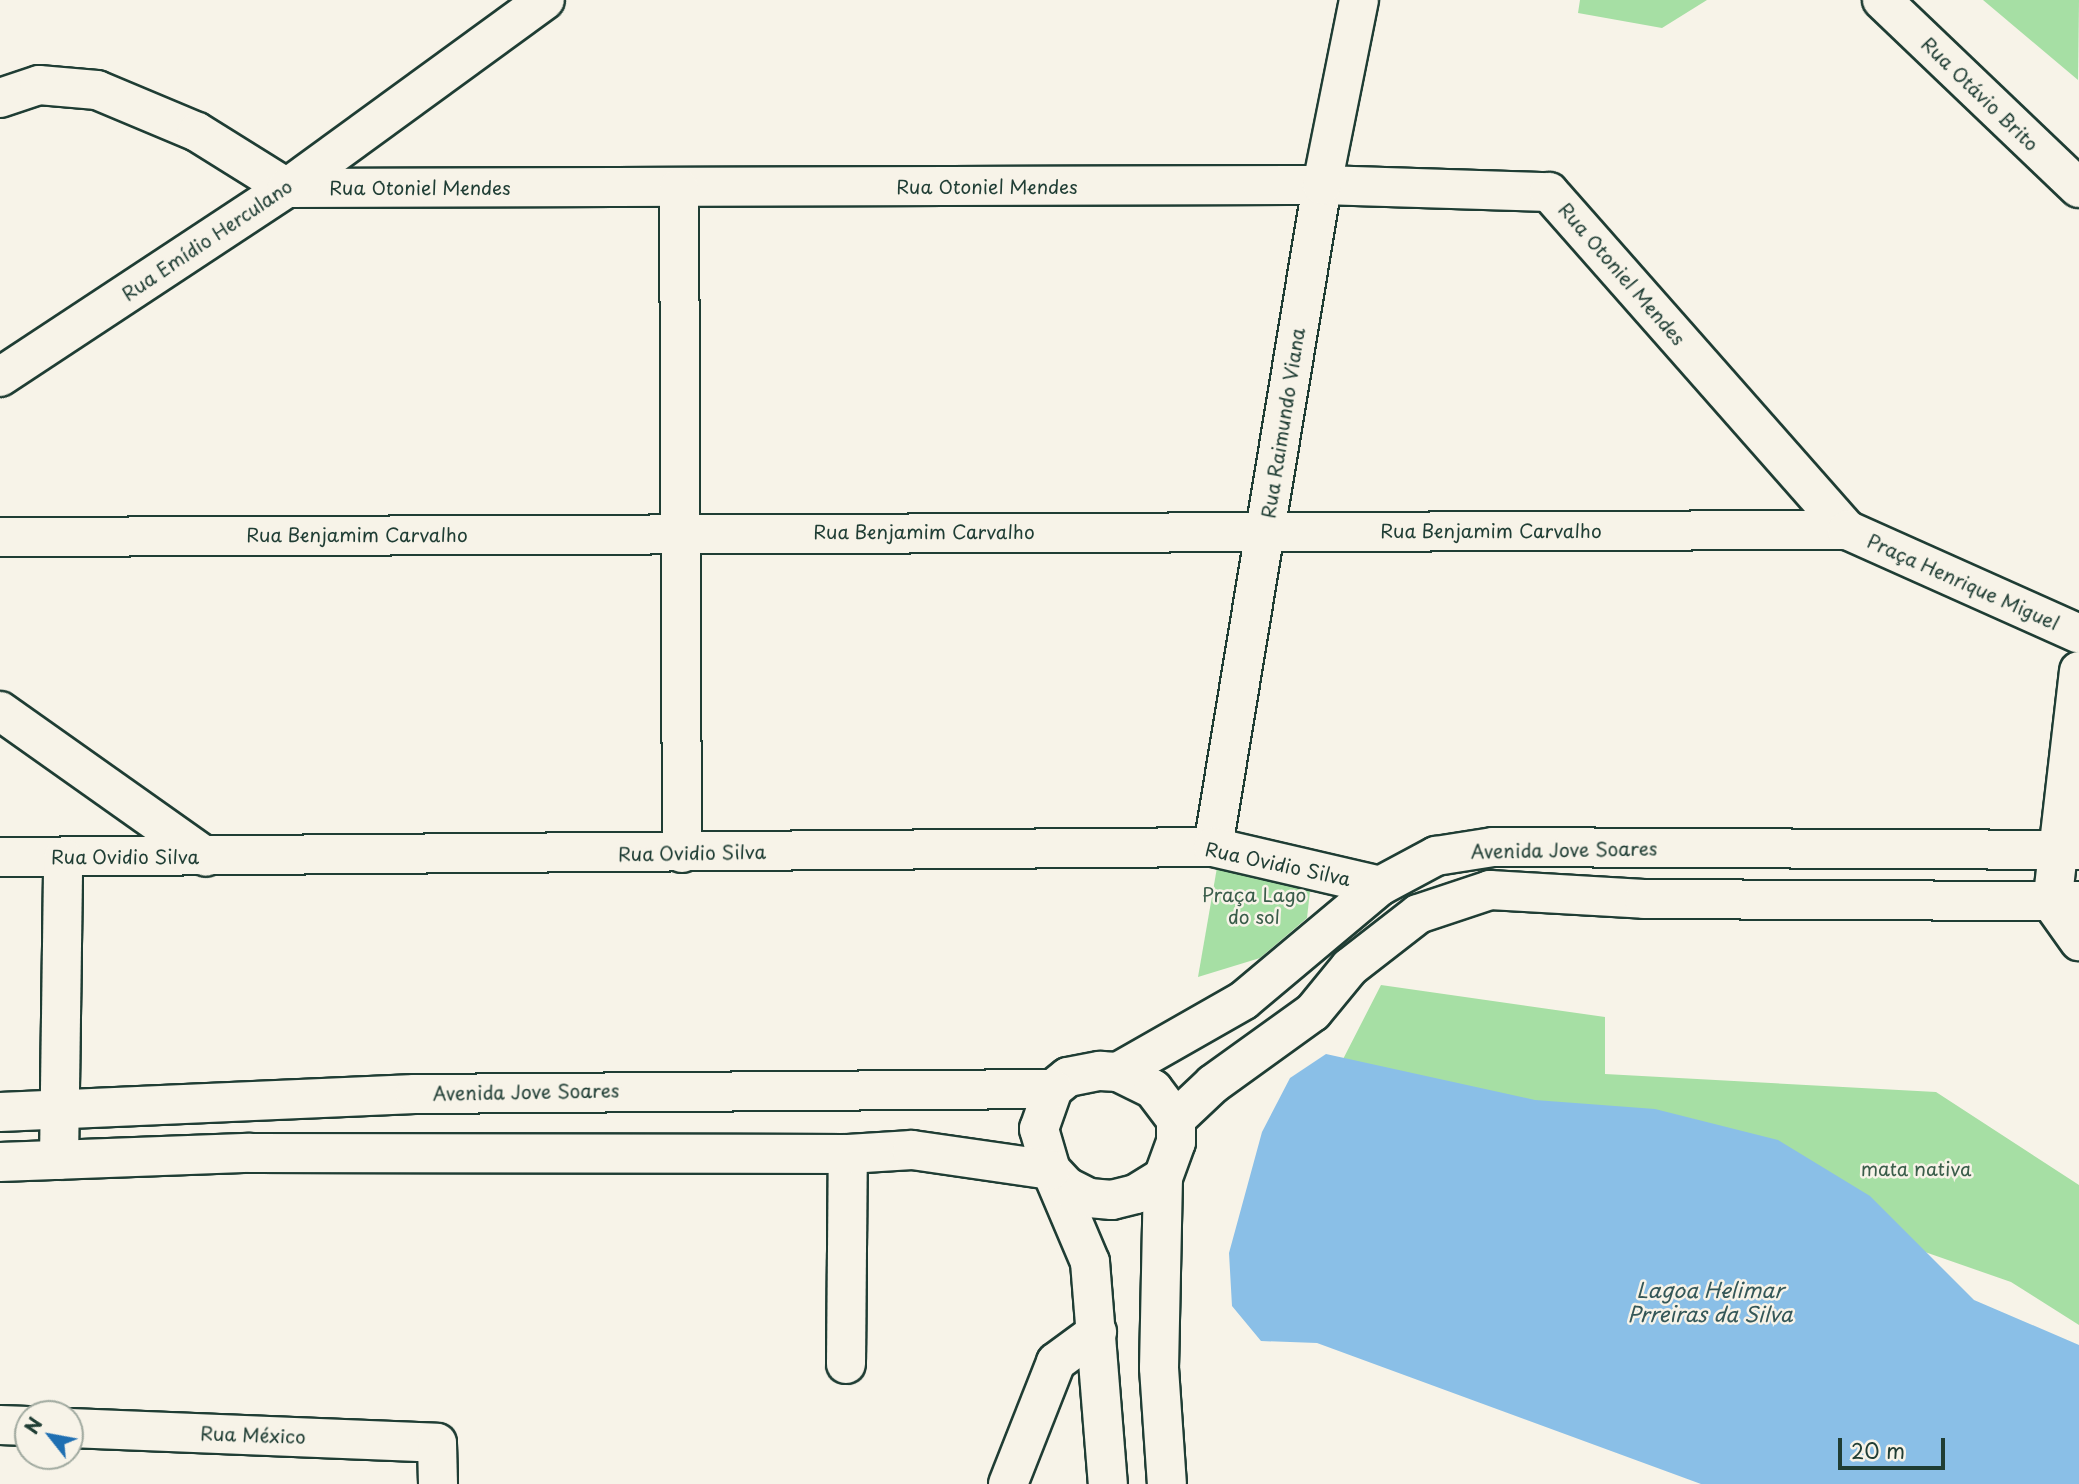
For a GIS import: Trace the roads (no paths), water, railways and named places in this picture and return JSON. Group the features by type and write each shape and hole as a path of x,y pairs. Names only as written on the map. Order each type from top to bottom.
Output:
{"street":[{"name":"Rua Emídio Herculano","path":"0,377 287,188 545,0"},
{"name":"Rua Raimundo Viana","path":"1213,847 1322,185 1359,0"},
{"name":"Rua Otávio Brito","path":"1882,0 2079,188"},
{"path":"0,98 39,85 97,90 197,132 287,188"},
{"name":"Rua Otoniel Mendes","path":"287,188 1322,185 1549,192 1847,530"},
{"path":"679,188 678,533 682,853"},
{"name":"Rua Benjamim Carvalho","path":"0,537 1847,530"},
{"name":"Praça Henrique Miguel","path":"1847,530 2079,634"},
{"path":"2079,671 2066,902 2079,941"},
{"path":"0,711 206,857"},
{"name":"Rua Ovidio Silva","path":"0,857 1213,847 1380,886"},
{"name":"Avenida Jove Soares","path":"1118,1072 1244,1000 1380,886 1436,856 1493,847 2068,850"},
{"path":"59,1160 63,858"},
{"name":"Avenida Jove Soares","path":"0,1112 415,1094 1053,1089 1082,1073 1118,1072 1153,1089 1176,1119 1213,1084 1313,1012 1350,967 1419,914 1490,890 1644,899 2066,902"},
{"path":"1053,1089 1039,1129 1051,1170 1090,1262 1108,1484"},
{"path":"1167,1484 1159,1368 1163,1177 1176,1142 1176,1119"},
{"path":"0,1162 250,1153 848,1154 912,1150 974,1155 1051,1170 1067,1187 1089,1198 1112,1200 1136,1194 1163,1177"},
{"path":"846,1364 848,1154"},
{"path":"1009,1484 1056,1362 1097,1332"},
{"name":"Rua México","path":"84,1429 437,1443 438,1484"}],"water":[{"name":"Lagoa Helimar Prreiras da Silva","path":"1326,1054 1535,1100 1655,1109 1778,1140 1870,1196 1974,1300 2079,1345 2079,1484 1701,1484 1317,1343 1261,1341 1232,1306 1229,1253 1262,1132 1290,1078"}],"park label":[{"name":"Praça Lago do sol","path":"1254,906"},
{"name":"mata nativa","path":"1916,1169"}]}
